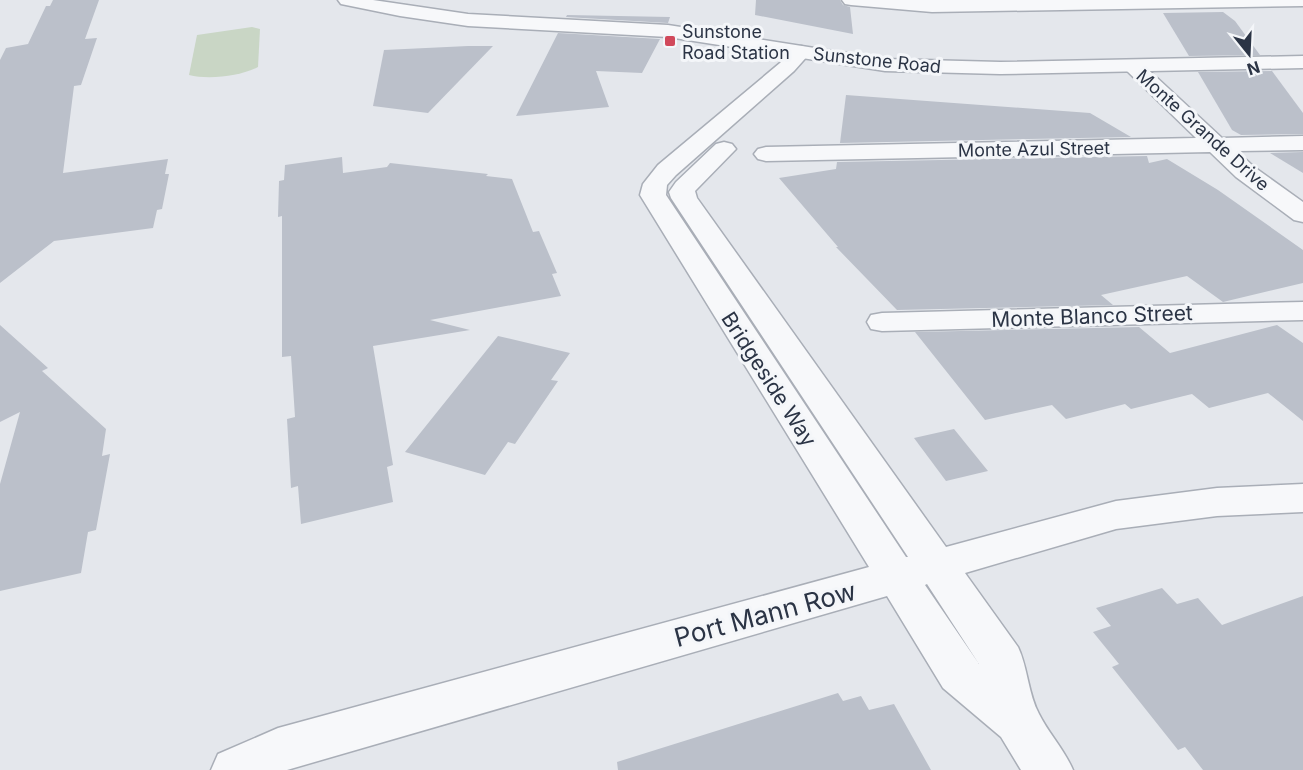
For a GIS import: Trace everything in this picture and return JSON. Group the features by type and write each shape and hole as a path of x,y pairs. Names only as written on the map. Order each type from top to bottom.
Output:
{"street":[{"name":"Sunstone Road","path":"347,0 437,17 668,31 885,65 954,68 1303,62"},
{"path":"851,0 932,7 1303,1"},
{"name":"Bridgeside Way","path":"814,54 682,192 708,234 1002,661 1017,722"},
{"name":"Bridgeside Way","path":"814,54 787,67 667,171 655,184 653,195 959,674 1017,722 1048,770"},
{"name":"Monte Grande Drive","path":"1133,66 1263,187 1303,214"},
{"name":"Monte Azul Street","path":"766,154 1303,143"},
{"name":"Monte Blanco Street","path":"882,322 1303,311"},
{"name":"Port Mann Row","path":"235,770 278,750 1116,515 1218,502 1303,498"}],"green space":[{"path":"252,27 260,29 258,67 243,73 225,76 189,75 197,35"}],"building":[{"path":"53,0 99,0 85,39 97,38 81,85 74,86 63,173 168,159 165,174 169,174 162,209 157,210 153,228 54,241 0,283 0,60 6,48 28,44 46,6 50,6"},
{"path":"756,0 840,0 843,5 850,7 853,34 755,15"},
{"path":"1223,12 1235,21 1260,55 1189,56 1163,13"},
{"path":"567,15 670,17 668,23 566,17"},
{"path":"558,33 660,39 642,73 596,71 609,107 516,116"},
{"path":"493,46 428,113 373,106 384,50"},
{"path":"1272,71 1303,113 1303,134 1241,135 1232,130 1198,72"},
{"path":"846,95 1090,113 1131,137 840,143"},
{"path":"1303,152 1303,173 1270,153"},
{"path":"1147,156 1149,163 1167,159 1218,190 1303,250 1303,283 1223,302 1187,276 1101,295 1113,305 897,310 836,247 838,247 779,178 836,169 837,162"},
{"path":"342,157 343,173 387,167 390,163 488,174 486,176 512,179 533,232 539,231 557,273 552,274 561,296 430,320 470,330 373,346 393,465 387,467 393,502 301,524 298,486 291,488 287,419 295,417 291,356 282,357 282,216 278,217 279,181 284,180 285,165"},
{"path":"0,325 48,368 42,371 106,429 102,456 110,454 96,530 88,532 81,573 0,591 0,484 20,412 0,422"},
{"path":"1277,325 1303,343 1303,421 1268,393 1209,408 1192,394 1131,409 1125,404 1066,419 1052,405 985,420 915,332 1139,327 1170,353"},
{"path":"498,336 570,353 551,380 558,381 515,444 508,442 485,475 405,452"},
{"path":"954,429 988,471 946,481 914,438"},
{"path":"1162,588 1177,604 1198,598 1222,625 1303,596 1303,770 1203,770 1185,747 1178,750 1112,667 1119,664 1093,632 1111,626 1096,608"},
{"path":"838,693 843,701 861,696 869,710 894,704 931,770 618,770 617,762"}],"place":[{"name":"Sunstone Road Station","path":"670,41"}]}
